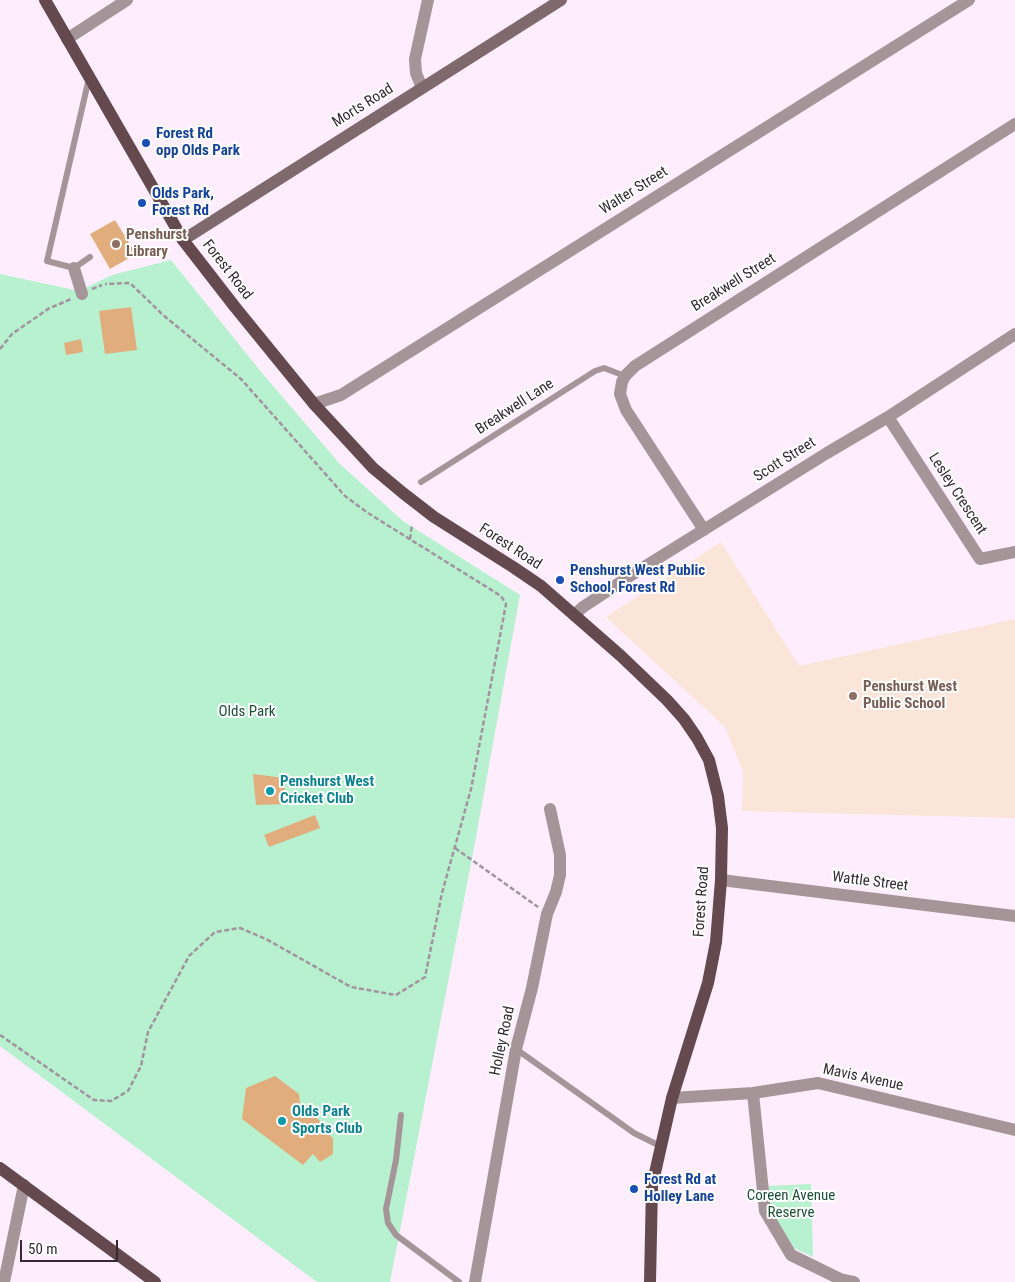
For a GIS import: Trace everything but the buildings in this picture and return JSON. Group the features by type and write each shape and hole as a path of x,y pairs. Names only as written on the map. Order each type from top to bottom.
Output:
{"main road":[{"name":"Forest Road","path":"45,0 184,240 235,307 314,404 372,468 403,494 434,517 541,586 574,615 684,719 709,760 718,796 722,828 721,880 716,942 713,965 703,1003 672,1098 652,1186 650,1282"},
{"path":"0,1168 155,1282"}],"street":[{"path":"67,39 127,0"},
{"path":"422,88 416,73 415,59 428,0"},
{"name":"Morts Road","path":"184,240 561,0"},
{"name":"Walter Street","path":"314,404 341,395 969,0"},
{"name":"Breakwell Street","path":"625,376 635,366 1015,124"},
{"path":"74,268 82,294"},
{"name":"Scott Street","path":"574,615 620,583 827,453 888,417 1015,334"},
{"path":"625,376 620,388 620,394 626,410 704,530"},
{"name":"Lesley Crescent","path":"888,417 980,559 1015,552"},
{"name":"Holley Road","path":"475,1282 516,1049 532,988 547,914 556,892 560,874 560,855 550,809"},
{"name":"Wattle Street","path":"721,880 1015,916"},
{"name":"Mavis Avenue","path":"672,1098 753,1093 818,1084 1015,1130"},
{"path":"753,1093 765,1211 791,1255 840,1281 854,1282"},
{"path":"4,1282 24,1185"}],"lane":[{"path":"89,77 46,262 74,268 90,257"},
{"name":"Breakwell Lane","path":"421,482 594,371 604,368 625,376"},
{"path":"516,1049 634,1133 660,1146"},
{"path":"401,1115 396,1160 386,1209 388,1223 396,1235 459,1282"}],"path":[{"path":"0,349 12,334 48,309 104,285 130,283 163,315 242,379 345,496 368,513 501,596 506,604 471,789 442,893 425,977 396,995 351,987 266,939 240,928 215,932 189,956 148,1032 141,1066 128,1091 111,1102 94,1100 0,1035"},
{"path":"410,539 412,524"},
{"path":"454,848 547,914"}],"shaded area":[{"name":"Penshurst West Public School","path":"721,542 799,666 1015,619 1015,818 742,811 743,772 725,727 606,617"}],"green space":[{"name":"Olds Park","path":"171,260 262,373 340,464 403,521 520,595 474,848 390,1282 317,1282 0,1046 0,274 79,291 112,275"},
{"name":"Coreen Avenue Reserve","path":"811,1184 813,1257 794,1248 771,1211 768,1186"}],"place":[{"name":"Forest Rd opp Olds Park","path":"146,143"},
{"name":"Olds Park, Forest Rd","path":"142,203"},
{"name":"Penshurst Library","path":"116,244"},
{"name":"Penshurst West Public School, Forest Rd","path":"560,580"},
{"name":"Penshurst West Public School","path":"853,696"},
{"name":"Penshurst West Cricket Club","path":"270,791"},
{"name":"Olds Park Sports Club","path":"282,1121"},
{"name":"Forest Rd at Holley Lane","path":"634,1189"}]}
